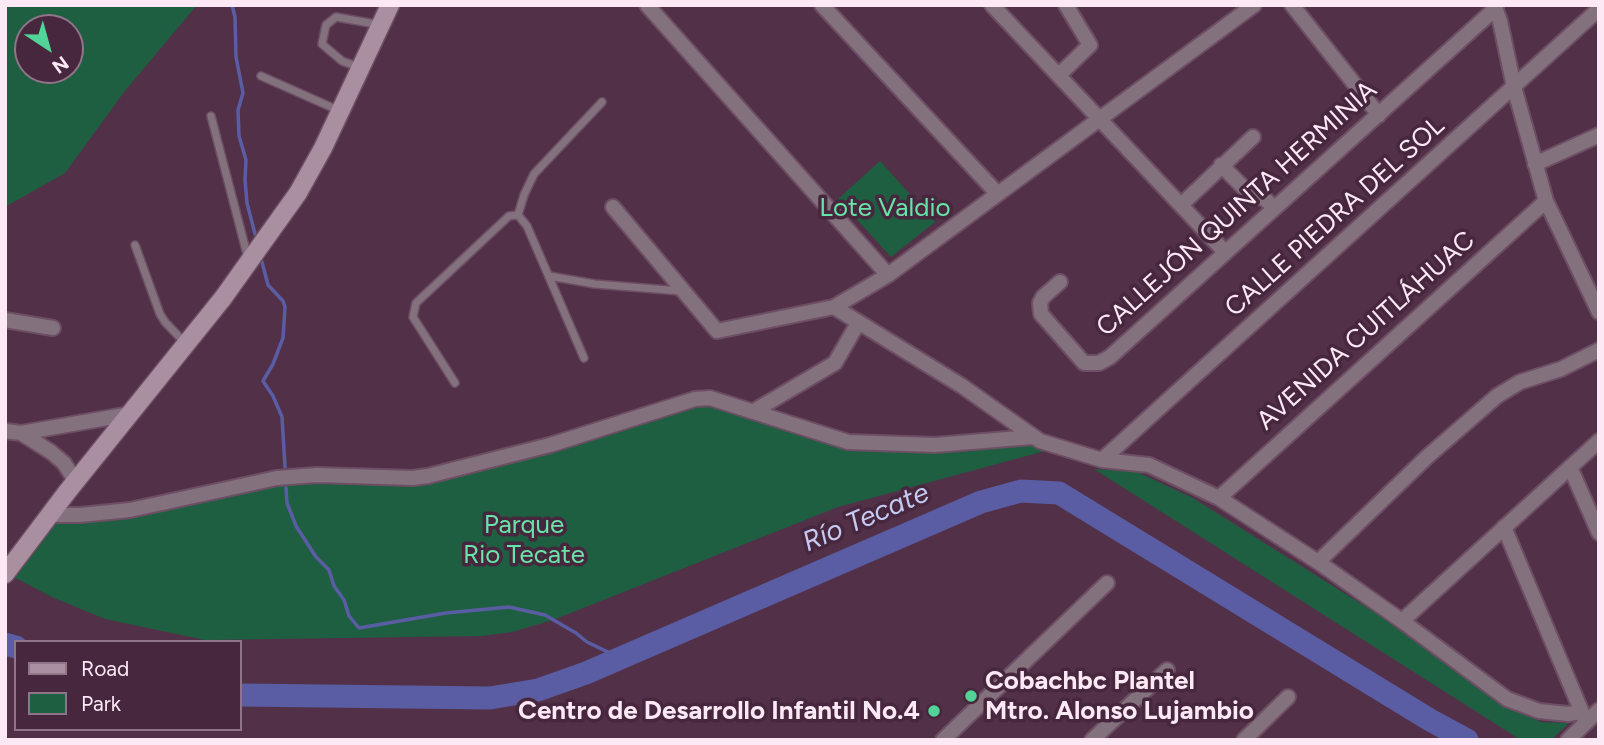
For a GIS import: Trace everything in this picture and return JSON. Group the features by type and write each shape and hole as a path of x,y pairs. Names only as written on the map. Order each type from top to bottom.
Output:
{"main road":[{"path":"5,574 186,344 298,193 341,111 390,5"}],"street":[{"path":"648,5 888,275"},
{"path":"822,5 997,193"},
{"path":"992,5 1225,252"},
{"path":"1059,75 1090,48 1066,5"},
{"path":"613,207 717,331 834,307 888,275 1254,5"},
{"path":"1292,5 1379,115"},
{"path":"1495,7 1514,88 1546,201 1599,312"},
{"name":"CALLEJÓN QUINTA HERMINIA","path":"1060,282 1040,303 1041,314 1077,358 1084,363 1100,363 1110,357 1379,115 1495,7"},
{"name":"CALLE PIEDRA DEL SOL","path":"1102,460 1599,9"},
{"path":"1535,164 1599,135"},
{"path":"1181,205 1253,137"},
{"path":"1222,165 1250,194 1265,200 1274,208"},
{"name":"AVENIDA CUITLÁHUAC","path":"1219,498 1546,201"},
{"path":"834,307 962,386 1032,437 1064,450 1102,460 1149,465 1219,498 1318,562 1507,699 1538,712 1584,717"},
{"path":"5,320 53,328"},
{"path":"754,411 835,363 858,323"},
{"path":"1318,562 1427,457 1497,396 1520,382 1562,369 1599,350"},
{"path":"50,514 80,515 130,510 277,478 317,475 428,477 550,445 695,399 710,398 848,442 936,445 1032,437"},
{"path":"5,431 22,433 130,414"},
{"path":"22,433 51,452 64,464 76,482"},
{"path":"1402,621 1599,441"},
{"path":"1570,467 1599,533"},
{"path":"1504,527 1584,717"},
{"path":"943,740 1107,583"},
{"path":"1092,740 1167,670"},
{"path":"1244,740 1288,697"},
{"path":"1568,740 1584,717 1599,710"}],"lane":[{"path":"362,68 342,61 322,44 326,25 336,17 381,25"},
{"path":"261,76 341,111"},
{"path":"518,215 534,174 602,102"},
{"path":"211,116 249,262"},
{"path":"518,215 527,226 584,358"},
{"path":"455,383 413,317 416,303 509,216 518,215"},
{"path":"135,245 160,314 186,344"},
{"path":"549,276 595,284 684,291"}],"green space":[{"path":"5,5 197,5 124,92 65,173 5,207"},
{"name":"Lote Valdio","path":"880,161 935,222 891,257 838,199"},
{"name":"Parque Rio Tecate","path":"716,400 818,437 1008,440 1056,448 838,507 553,620 512,632 482,636 205,640 105,619 52,597 6,573 56,507 126,507 251,477 394,476 455,470"},
{"path":"1094,469 1137,472 1193,498 1379,615 1497,702 1541,722 1569,723 1551,740 1521,740"}],"waterway":[{"path":"232,5 236,57 243,93 238,110 239,136 246,160 247,203 255,234"},
{"path":"262,262 268,285 285,307 283,338 263,381 282,417 285,467"},
{"path":"286,488 287,503 296,526 316,557 329,570 349,616 359,628 446,613 509,607 545,615 587,642 610,653 624,656"},
{"name":"Río Tecate","path":"242,695 490,698 538,690 586,673 981,502 1021,491 1059,493 1467,740"},
{"name":"Río Tecate","path":"5,644 14,646"}],"place":[{"name":"Cobachbc Plantel Mtro. Alonso Lujambio","path":"971,696"},
{"name":"Centro de Desarrollo Infantil No.4","path":"934,711"}]}
